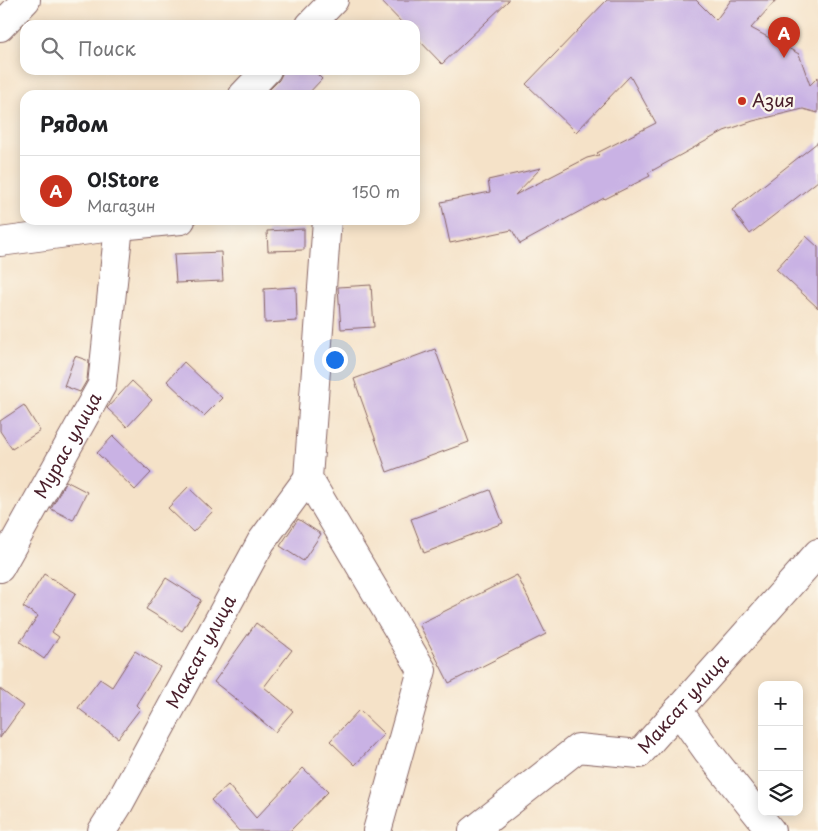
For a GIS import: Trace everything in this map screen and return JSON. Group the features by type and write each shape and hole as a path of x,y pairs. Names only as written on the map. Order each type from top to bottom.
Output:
{"street":[{"path":"0,27 26,0"},
{"path":"315,20 334,0"},
{"path":"248,90 262,75"},
{"path":"0,242 108,225"},
{"name":"Мурас улица","path":"0,568 102,385 121,225"},
{"path":"327,225 308,478 422,670 377,831"},
{"name":"Максат улица","path":"102,831 119,804 260,542 308,478"},
{"name":"Максат улица","path":"473,831 578,748 639,754 818,553"},
{"path":"678,710 708,752 771,831"}],"building":[{"path":"380,0 509,0 442,64 420,41 420,20 399,20"},
{"path":"607,0 696,0 716,20 731,0 776,0 751,28 799,54 810,85 818,77 818,113 803,109 753,121 724,131 648,173 650,176 604,198 520,244 512,230 450,243 441,202 490,192 488,180 541,168 515,195 587,158 599,155 597,153 656,123 630,76 576,132 526,84"},
{"path":"282,75 318,75 322,79 312,90 269,90"},
{"path":"818,142 818,181 750,234 732,210"},
{"path":"304,229 304,250 268,251 267,231"},
{"path":"806,236 818,247 818,308 776,269"},
{"path":"221,252 223,281 176,283 174,254"},
{"path":"371,285 374,327 341,329 338,287"},
{"path":"296,287 297,321 265,323 264,289"},
{"path":"435,349 469,442 387,472 354,379"},
{"path":"75,356 89,361 87,380 80,392 64,386"},
{"path":"184,362 222,398 204,416 167,381"},
{"path":"132,381 152,400 127,427 107,408"},
{"path":"24,405 40,431 12,449 0,431 0,421"},
{"path":"113,436 151,473 135,490 97,453"},
{"path":"66,481 87,492 73,520 51,509"},
{"path":"188,487 213,511 193,532 168,508"},
{"path":"490,490 503,523 424,553 411,519"},
{"path":"298,519 321,534 303,561 280,546"},
{"path":"44,574 76,593 52,632 59,637 44,659 20,642 38,616 23,607"},
{"path":"517,575 546,634 449,683 419,624"},
{"path":"166,578 201,600 182,631 146,609"},
{"path":"256,623 292,650 264,687 293,711 275,732 214,682"},
{"path":"135,651 160,667 136,705 140,709 118,738 78,708 100,679 112,687"},
{"path":"0,689 23,706 0,738"},
{"path":"359,710 384,734 355,765 330,741"},
{"path":"303,768 328,792 290,831 239,831 211,800 228,785 256,818"}],"place":[{"name":"O!Store","path":"784,58"},
{"name":"Азия","path":"742,101"}]}
